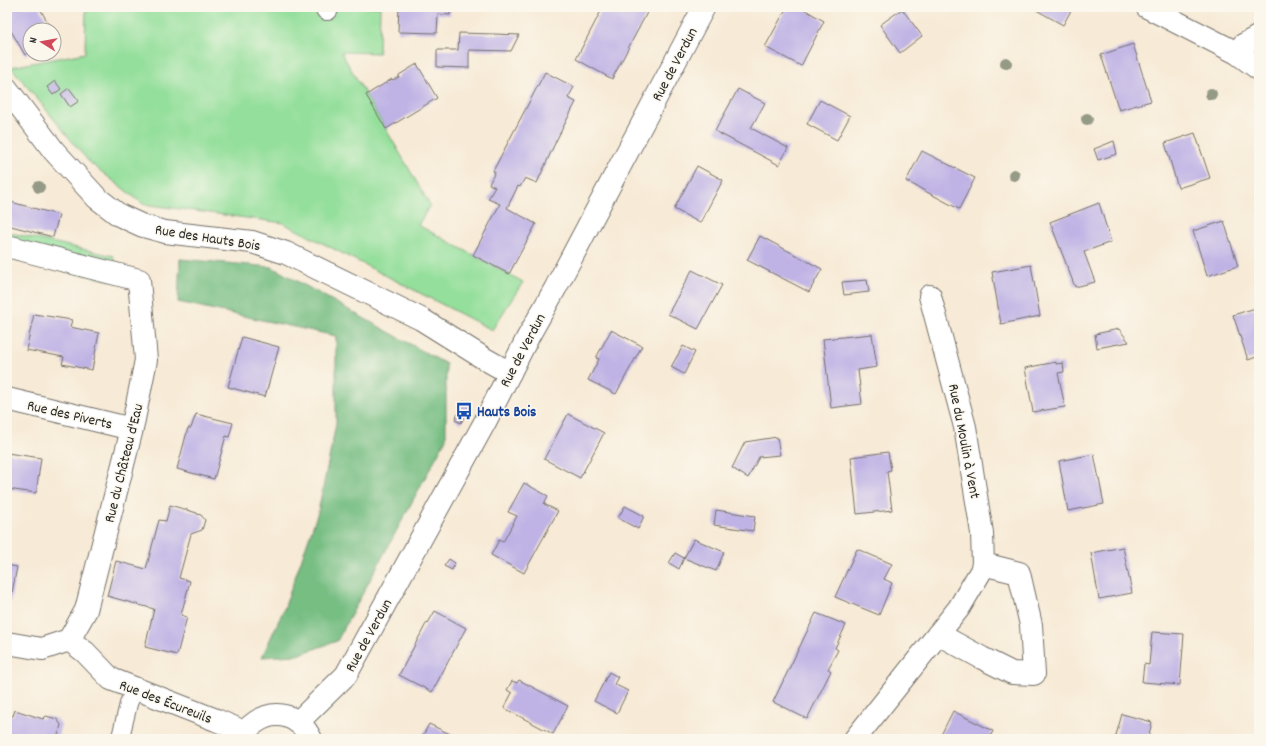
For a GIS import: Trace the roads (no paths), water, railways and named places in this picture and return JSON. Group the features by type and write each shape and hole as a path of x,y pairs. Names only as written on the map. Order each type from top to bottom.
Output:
{"street":[{"name":"Rue de Verdun","path":"305,731 346,675 485,422 704,7"},
{"path":"1147,7 1237,54 1259,68"},
{"path":"1237,54 1243,45 1259,36"},
{"name":"Rue des Hauts Bois","path":"7,89 54,151 96,198 119,215 143,226 165,232 252,242 286,253 421,319 510,373"},
{"name":"Rue du Château d'Eau","path":"7,246 139,280 146,360 132,429 86,610 69,640"},
{"name":"Rue du Moulin à Vent","path":"855,739 959,608 981,571 983,564 982,532 965,427 930,296"},
{"name":"Rue des Piverts","path":"7,399 132,429"},
{"path":"938,634 1012,673 1034,674 1031,624 1019,573 983,564"},
{"path":"7,643 42,649 69,640"},
{"name":"Rue des Écureuils","path":"69,640 85,652 111,679 235,728 243,737"},
{"path":"243,737 251,724 262,718 274,715 288,716 305,731"}],"lane":[{"path":"120,739 129,702 136,689"}],"place":[{"name":"Hauts Bois","path":"464,411"}]}
